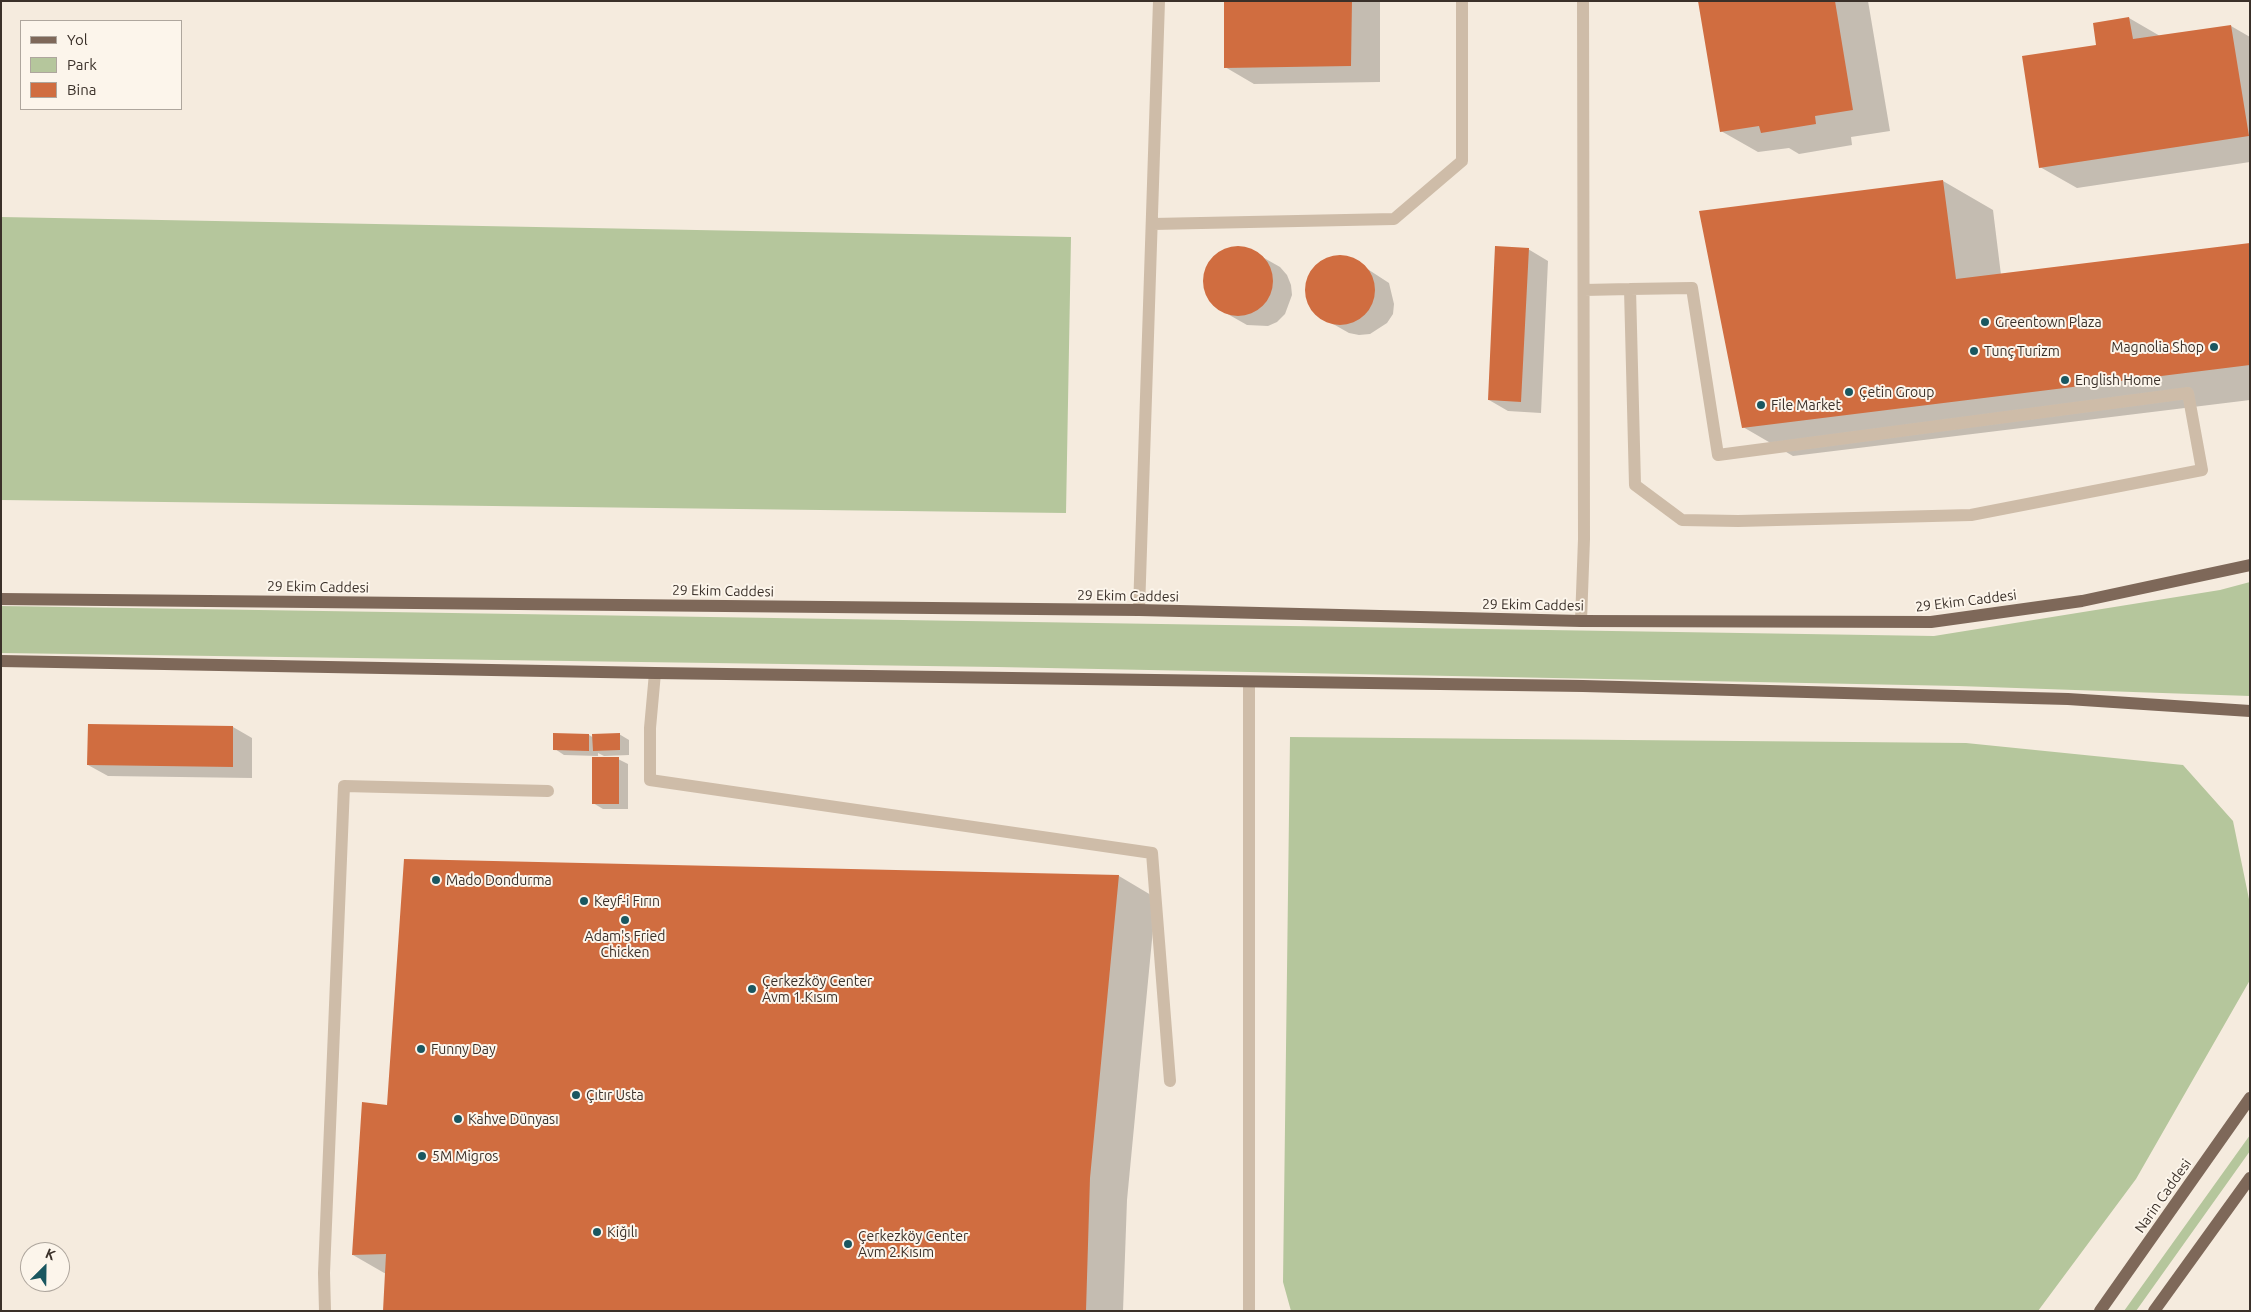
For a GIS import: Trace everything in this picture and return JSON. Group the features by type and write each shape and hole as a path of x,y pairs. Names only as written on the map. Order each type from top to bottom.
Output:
{"main road":[{"name":"29 Ekim Caddesi","path":"1,598 1139,610 1581,621 1931,622 2082,601 2250,565"},
{"path":"1,661 655,673 1583,686 2068,699 2250,711"},
{"name":"Narin Caddesi","path":"2100,1311 2250,1098"},
{"path":"2154,1311 2250,1178"}],"street":[{"path":"1139,610 1160,1"},
{"path":"1153,224 1394,219 1462,161 1462,1"},
{"path":"1581,621 1584,539 1583,1"},
{"path":"1584,290 1630,289 1692,288 1718,454 2188,392 2202,470 1971,516 1738,521 1682,520 1635,485 1630,289"},
{"path":"655,673 650,728 650,780 1152,853 1170,1081"},
{"path":"1249,682 1249,1311"},
{"path":"325,1311 324,1273 344,786 548,791"}],"green space":[{"path":"1,217 1071,237 1066,513 1,500"},
{"path":"2250,582 2250,696 1958,686 997,667 1,653 1,606 1934,636 2220,590"},
{"path":"1290,737 1966,743 2183,765 2233,821 2250,904 2250,980 2136,1179 2038,1311 1291,1311 1283,1282"},
{"path":"2250,1135 2250,1151 2136,1311 2124,1311"}],"building":[{"path":"1224,1 1352,1 1351,66 1224,68"},
{"path":"1698,1 1835,1 1853,110 1815,116 1816,124 1761,133 1759,126 1720,132"},
{"path":"2129,17 2133,39 2231,25 2249,136 2039,168 2022,56 2096,45 2093,23"},
{"name":"Greentown Plaza","path":"1943,180 1956,279 2250,243 2250,365 1742,428 1699,211"},
{"path":"1238,246 1251,249 1263,256 1270,268 1273,281 1270,294 1263,306 1251,313 1238,316 1225,313 1213,306 1206,294 1203,281 1206,268 1213,256 1225,249"},
{"path":"1495,246 1529,248 1521,402 1488,400"},
{"path":"1340,255 1359,261 1369,271 1375,290 1369,309 1359,319 1340,325 1321,319 1311,309 1305,290 1311,271 1321,261"},
{"path":"88,724 233,726 233,767 87,765"},
{"path":"553,733 589,734 589,751 553,750"},
{"path":"620,733 620,750 593,751 592,734"},
{"path":"592,757 619,757 619,804 592,804"},
{"name":"Çerkezköy Center Avm 1.Kısım","path":"404,859 1119,875 1090,1178 1086,1311 383,1311 386,1254 352,1255 362,1102 387,1105"}],"place":[{"name":"Greentown Plaza","path":"1985,322"},
{"name":"Magnolia Shop","path":"2214,347"},
{"name":"Tunç Turizm","path":"1974,351"},
{"name":"English Home","path":"2065,380"},
{"name":"Çetin Group","path":"1849,392"},
{"name":"File Market","path":"1761,405"},
{"name":"Mado Dondurma","path":"436,880"},
{"name":"Keyf-i Fırın","path":"584,901"},
{"name":"Adam's Fried Chicken","path":"625,920"},
{"name":"Çerkezköy Center Avm 1.Kısım","path":"752,989"},
{"name":"Funny Day","path":"421,1049"},
{"name":"Çıtır Usta","path":"576,1095"},
{"name":"Kahve Dünyası","path":"458,1119"},
{"name":"5M Migros","path":"422,1156"},
{"name":"Kiğılı","path":"597,1232"},
{"name":"Çerkezköy Center Avm 2.Kısım","path":"848,1244"}]}
